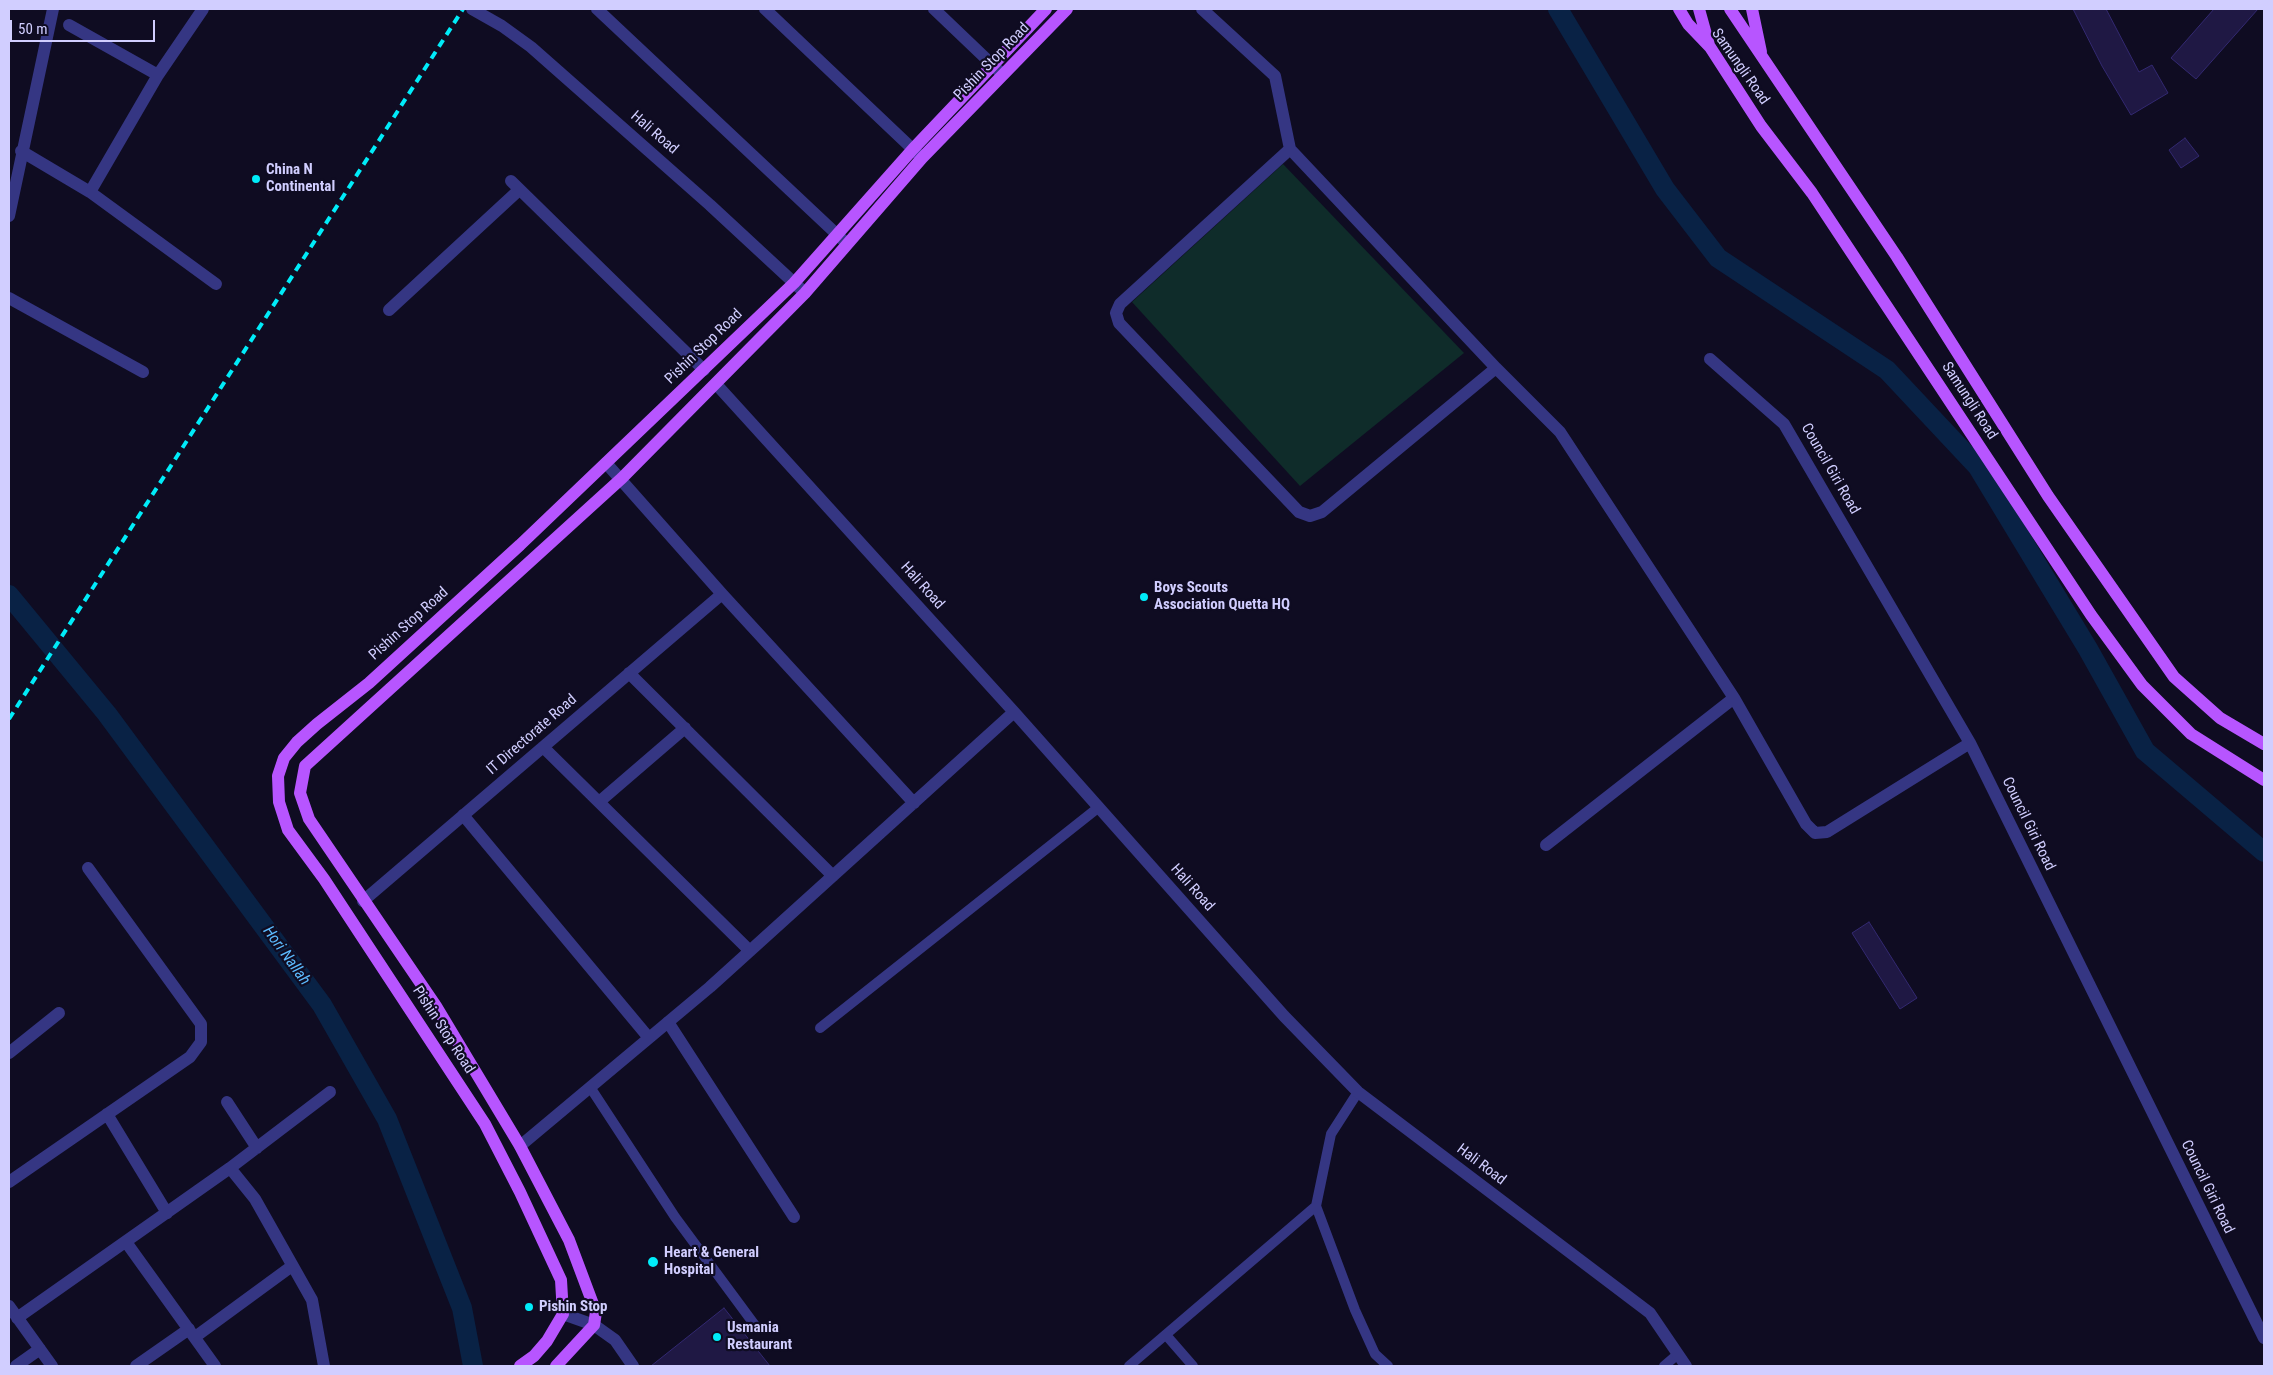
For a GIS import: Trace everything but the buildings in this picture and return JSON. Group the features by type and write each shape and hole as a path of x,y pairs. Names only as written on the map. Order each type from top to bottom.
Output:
{"main road":[{"name":"Pishin Stop Road","path":"998,70 1046,9"},
{"name":"Pishin Stop Road","path":"563,1314 560,1280 520,1192 485,1124 324,879 288,830 279,802 278,776 284,758 297,742 369,683 520,545 704,370 794,283 837,234 998,70 1067,9"},
{"name":"Samungli Road","path":"1679,9 1688,24 1710,47 1761,126 1812,193 2091,615 2142,685 2191,734 2264,780"},
{"path":"1698,9 1710,47"},
{"name":"Samungli Road","path":"1752,9 1762,57 1897,257 2048,496 2174,677 2220,718 2264,744"},
{"path":"1730,10 1762,57"},
{"name":"Pishin Stop Road","path":"594,1325 596,1312 569,1240 520,1146 436,1006 309,819 300,793 305,766 622,478 716,384 805,293 848,244 917,153"},
{"path":"520,1366 534,1356 547,1341 563,1314"},
{"path":"556,1366 594,1325"}],"street":[{"path":"9,216 21,151 53,9"},
{"path":"90,192 158,75 204,9"},
{"name":"Hali Road","path":"472,9 502,26 531,47 710,205 805,293"},
{"path":"597,9 848,244"},
{"path":"765,9 917,153"},
{"path":"934,9 998,70"},
{"path":"1202,9 1275,76 1290,148 1496,368 1560,432 1734,698 1806,824 1815,833 1827,832 1970,743"},
{"path":"69,25 158,75"},
{"path":"1290,148 1120,304 1116,313 1119,323 1299,512 1310,516 1322,512 1496,368"},
{"path":"21,151 90,192 216,284"},
{"path":"389,310 515,185 704,370"},
{"path":"9,298 143,372"},
{"name":"Council Giri Road","path":"1710,359 1784,424 1970,743 2264,1338"},
{"name":"Hali Road","path":"716,384 1014,712 1284,1016 1358,1092 1650,1313 1686,1366"},
{"path":"606,463 622,478 722,594 914,803"},
{"name":"IT Directorate Road","path":"363,901 722,594"},
{"path":"629,673 833,876"},
{"path":"1546,845 1734,698"},
{"path":"520,1146 750,951 1014,712"},
{"path":"599,802 685,728"},
{"path":"543,747 750,951"},
{"path":"463,815 649,1038"},
{"path":"9,1182 190,1057 201,1042 201,1024 88,868"},
{"path":"9,1053 59,1013"},
{"path":"668,1022 794,1217"},
{"path":"17,1318 230,1168 330,1092"},
{"path":"227,1102 257,1148"},
{"path":"106,1114 167,1213"},
{"path":"230,1168 255,1199 312,1300 324,1366"},
{"path":"126,1242 215,1366"},
{"path":"136,1366 192,1333 292,1266"},
{"path":"9,1306 52,1366"},
{"path":"563,1314 594,1325 615,1340 633,1366"},
{"path":"16,1366 40,1349"}],"lane":[{"path":"820,1028 1098,807"},
{"path":"590,1087 674,1217 758,1328"},
{"path":"1358,1092 1331,1134 1316,1206 1375,1354 1388,1366"},
{"path":"1130,1366 1316,1206"},
{"path":"1166,1335 1193,1366"},
{"path":"1664,1366 1678,1354"}],"green space":[{"path":"1283,164 1464,353 1300,486 1132,302"}],"waterway":[{"path":"1558,9 1665,189 1718,258 1887,370 1978,467 2088,649 2145,751 2264,852"},
{"name":"Hori Nallah","path":"9,595 107,714 322,1005 387,1119 462,1308 473,1366"}],"railway":[{"path":"9,719 463,9"}],"place":[{"name":"China N Continental","path":"256,179"},
{"name":"Boys Scouts Association Quetta HQ","path":"1144,597"},
{"name":"Heart & General Hospital","path":"653,1262"},
{"name":"Pishin Stop","path":"529,1307"},
{"name":"Usmania Restaurant","path":"717,1337"}]}
